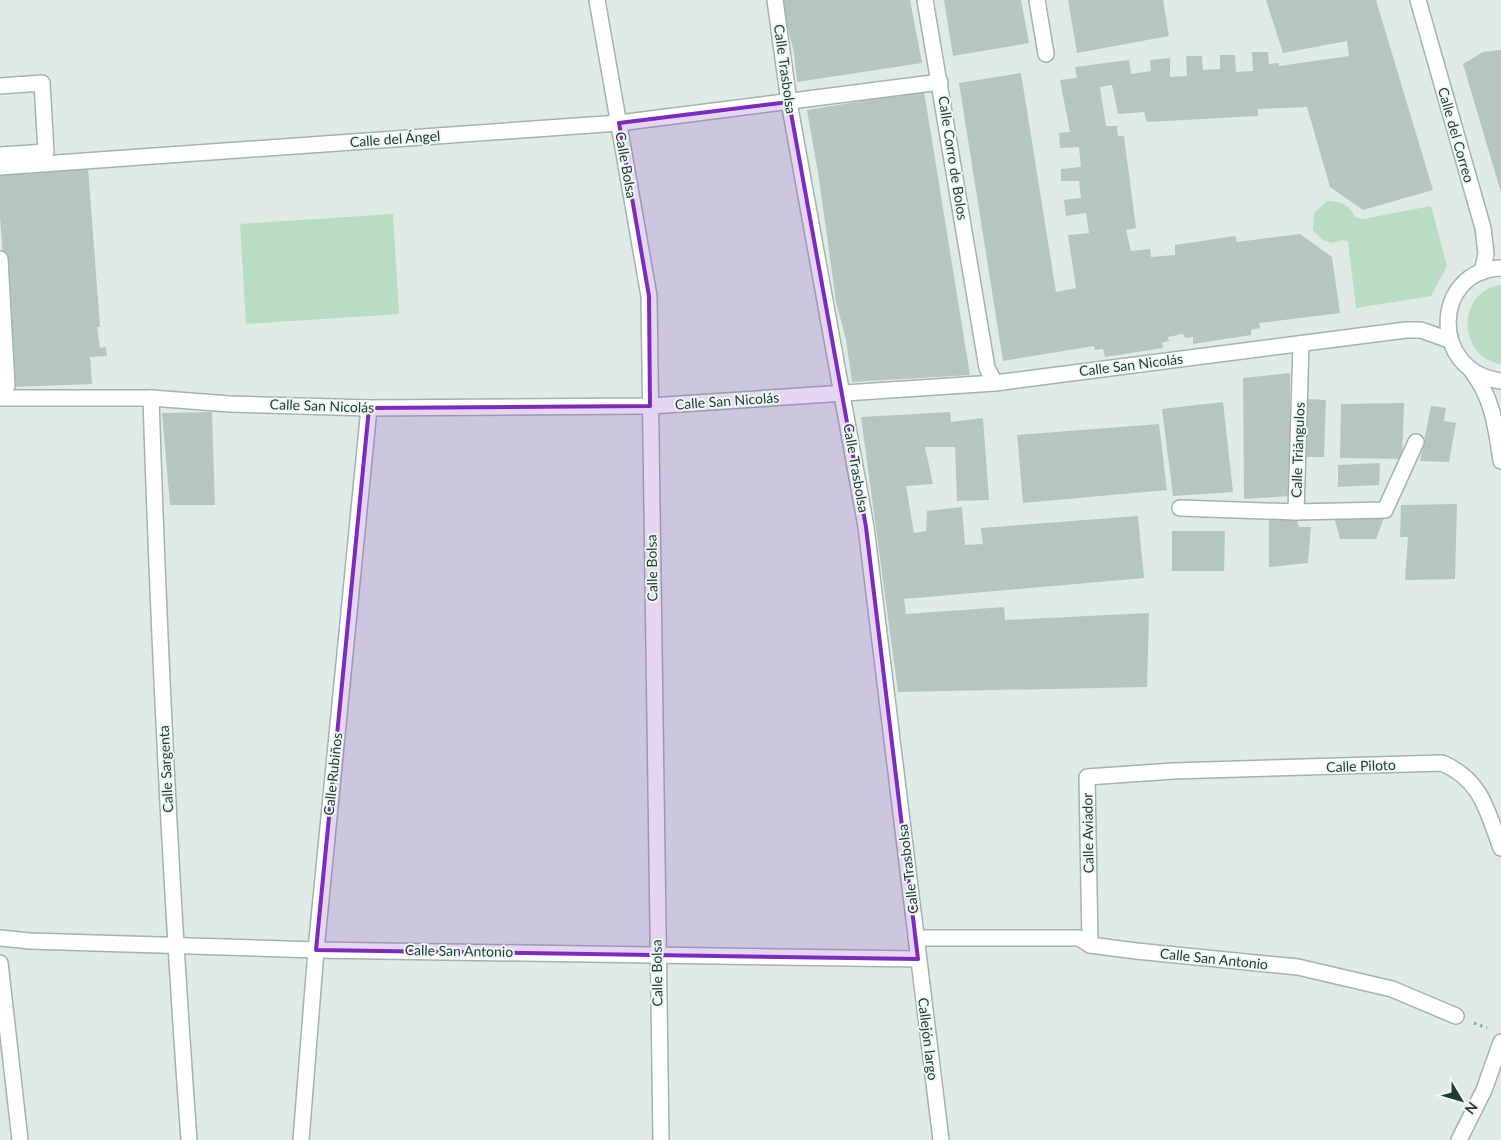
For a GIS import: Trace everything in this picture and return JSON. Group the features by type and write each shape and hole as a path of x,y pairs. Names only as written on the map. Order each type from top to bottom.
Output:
{"street":[{"name":"Calle Bolsa","path":"597,0 649,296 661,1140"},
{"name":"Calle Trasbolsa","path":"775,0 789,102 866,527 916,938"},
{"path":"926,0 940,82"},
{"path":"1037,0 1046,54"},
{"name":"Calle del Correo","path":"1418,0 1484,234 1486,254 1482,272"},
{"name":"Calle Corro de Bolos","path":"789,102 940,82 987,368 995,383"},
{"path":"0,86 42,84 46,152 0,155"},
{"name":"Calle del Ángel","path":"0,167 619,123 789,102"},
{"path":"0,259 7,386 0,386"},
{"path":"1501,268 1482,272 1460,288 1453,300 1447,326 1449,340 1462,363 1484,387 1492,406 1501,461"},
{"name":"Calle San Nicolás","path":"0,398 151,398 230,404 369,408 650,406 995,383 1406,330 1421,330 1449,340"},
{"name":"Calle Triángulos","path":"1301,344 1296,512 1385,510 1416,442"},
{"path":"1472,372 1488,379 1501,381"},
{"name":"Calle Sargenta","path":"151,398 157,579 175,944 189,1140"},
{"name":"Calle Rubiños","path":"301,1140 316,950 369,408"},
{"path":"1180,508 1296,512"},
{"name":"Calle Piloto","path":"1173,771 1442,763 1468,778 1480,795 1501,848"},
{"name":"Calle Aviador","path":"1090,945 1087,776 1173,771"},
{"name":"Calle San Antonio","path":"0,938 30,941 175,944 316,950 657,954 918,960"},
{"name":"Calle San Antonio","path":"916,938 1080,938 1090,945 1298,967 1392,989 1456,1016"},
{"name":"Callejón largo","path":"916,938 941,1140"},
{"path":"0,963 20,1140"},
{"path":"1459,1140 1484,1090 1496,1036"},
{"path":"1484,1090 1501,1071"}],"path":[{"path":"1456,1016 1496,1036"}],"highlighted area":[{"path":"789,102 866,527 918,959 316,950 369,408 650,406 649,296 619,123"}],"green space":[{"path":"1327,201 1344,204 1355,217 1363,219 1431,206 1447,266 1431,296 1356,308 1348,241 1342,240 1333,243 1323,240 1313,230 1314,213"},
{"path":"393,214 399,314 246,324 240,224"},
{"path":"1501,285 1501,364 1489,360 1479,353 1472,343 1468,332 1468,320 1470,309 1476,298 1488,289"}],"building":[{"path":"781,0 910,0 922,63 797,82 794,53"},
{"path":"944,0 1021,0 1029,43 953,56"},
{"path":"1068,0 1163,0 1169,36 1077,53"},
{"path":"1266,0 1376,0 1433,190 1363,210 1330,187 1307,107 1258,109 1258,116 1147,122 1144,112 1118,114 1112,85 1100,87 1106,126 1117,126 1118,136 1124,136 1136,228 1126,230 1131,251 1150,249 1151,257 1175,255 1175,245 1235,236 1237,242 1300,234 1332,257 1340,313 1259,323 1260,328 1251,330 1251,335 1193,344 1193,337 1185,338 1183,334 1168,337 1169,341 1162,343 1163,348 1105,357 1103,349 1095,350 1094,346 1003,361 959,83 1021,73 1056,292 1076,288 1068,235 1089,233 1086,213 1066,216 1064,200 1081,198 1079,181 1061,181 1061,169 1081,167 1079,147 1060,148 1059,133 1070,132 1060,80 1077,78 1075,67 1129,60 1131,74 1151,71 1150,60 1170,58 1170,77 1187,76 1186,56 1202,56 1203,70 1220,69 1220,55 1235,55 1236,72 1253,71 1252,52 1268,52 1269,64 1279,63 1279,66 1349,56 1347,41 1283,53"},
{"path":"1501,50 1500,189 1463,64 1483,52"},
{"path":"924,91 970,375 852,382 846,340 836,302 819,179 807,110"},
{"path":"88,167 100,327 97,327 100,348 106,347 107,356 90,357 92,384 13,387 0,217 0,173"},
{"path":"1290,373 1290,496 1244,499 1243,378"},
{"path":"1307,399 1326,400 1324,457 1305,457"},
{"path":"1223,402 1233,492 1173,496 1162,409"},
{"path":"1404,403 1402,459 1340,458 1341,404"},
{"path":"1431,406 1446,408 1444,421 1456,423 1449,462 1420,461"},
{"path":"212,412 215,505 170,505 162,413"},
{"path":"950,412 951,422 983,418 989,500 957,501 955,447 925,447 933,484 906,486 914,533 926,531 927,511 962,507 965,545 983,544 981,528 1138,516 1144,578 904,599 906,614 1004,607 1005,620 1149,613 1147,687 898,692 861,417"},
{"path":"1159,424 1167,490 1023,503 1017,435"},
{"path":"1380,463 1379,485 1338,487 1338,465"},
{"path":"1457,504 1455,579 1405,580 1408,537 1400,537 1401,505"},
{"path":"1334,517 1384,518 1376,539 1340,539"},
{"path":"1269,520 1297,520 1299,527 1311,527 1308,563 1269,567"},
{"path":"1172,531 1225,531 1224,571 1172,571"}]}
